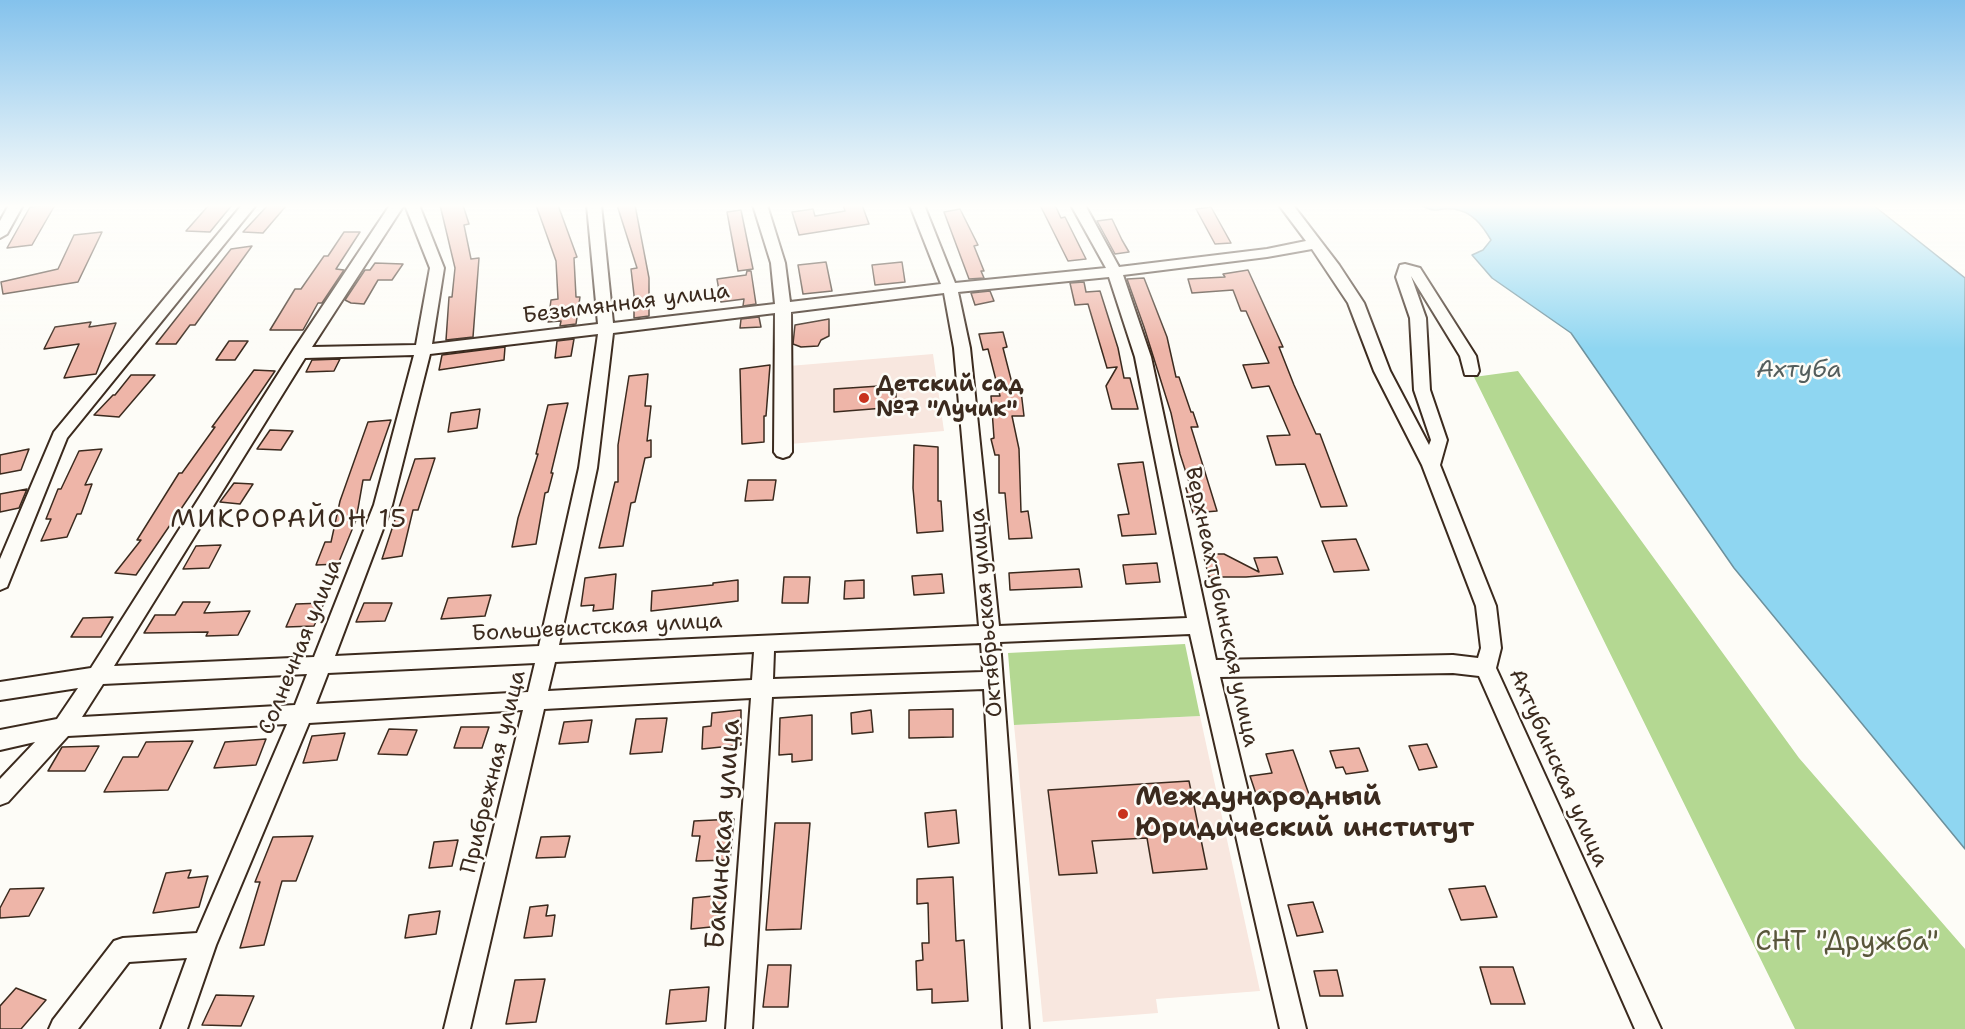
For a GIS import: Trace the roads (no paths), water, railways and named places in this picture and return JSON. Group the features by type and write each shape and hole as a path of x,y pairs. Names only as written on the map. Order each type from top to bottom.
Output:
{"street":[{"path":"0,582 60,436 207,253"},
{"path":"0,795 63,727 98,676 300,353 366,253"},
{"name":"Солнечная улица","path":"174,1029 204,945 302,714 383,504 423,350 437,268 431,253"},
{"name":"Прибрежная улица","path":"457,1029 536,702 588,468 606,330 599,253"},
{"path":"775,253 783,308 783,452"},
{"name":"Октябрьская улица","path":"936,253 950,288 962,348 994,680 1016,1029"},
{"name":"Верхнеахтубинская улица","path":"1105,253 1115,272 1143,357 1198,626 1293,1029"},
{"name":"Безымянная улица","path":"300,353 423,350 1267,253"},
{"name":"Ахтубинская улица","path":"1322,253 1356,303 1383,370 1431,465 1486,606 1491,648 1486,668 1648,1029"},
{"path":"1431,465 1438,440 1422,390 1418,318 1403,278 1405,268 1415,271 1468,356 1471,371"},
{"name":"Большевистская улица","path":"0,692 98,676 765,643 1198,626"},
{"name":"Бакинская улица","path":"739,1029 764,688 765,643"},
{"path":"1209,670 1235,667 1453,664 1486,668"},
{"path":"0,740 63,727 764,688 994,680"},
{"path":"62,1029 123,950 204,945"}],"water":[{"name":"Ахтуба","path":"1476,253 1934,253 1965,278 1965,849 1734,568 1571,333 1492,278 1472,255"}],"place":[{"name":"Детский сад №7 \"Лучик\"","path":"864,398"},
{"name":"Международный Юридический институт","path":"1123,814"}],"district":[{"name":"МИКРОРАЙОН 15","path":"289,520"}],"park label":[{"name":"СНТ \"Дружба\"","path":"1847,943"}]}
